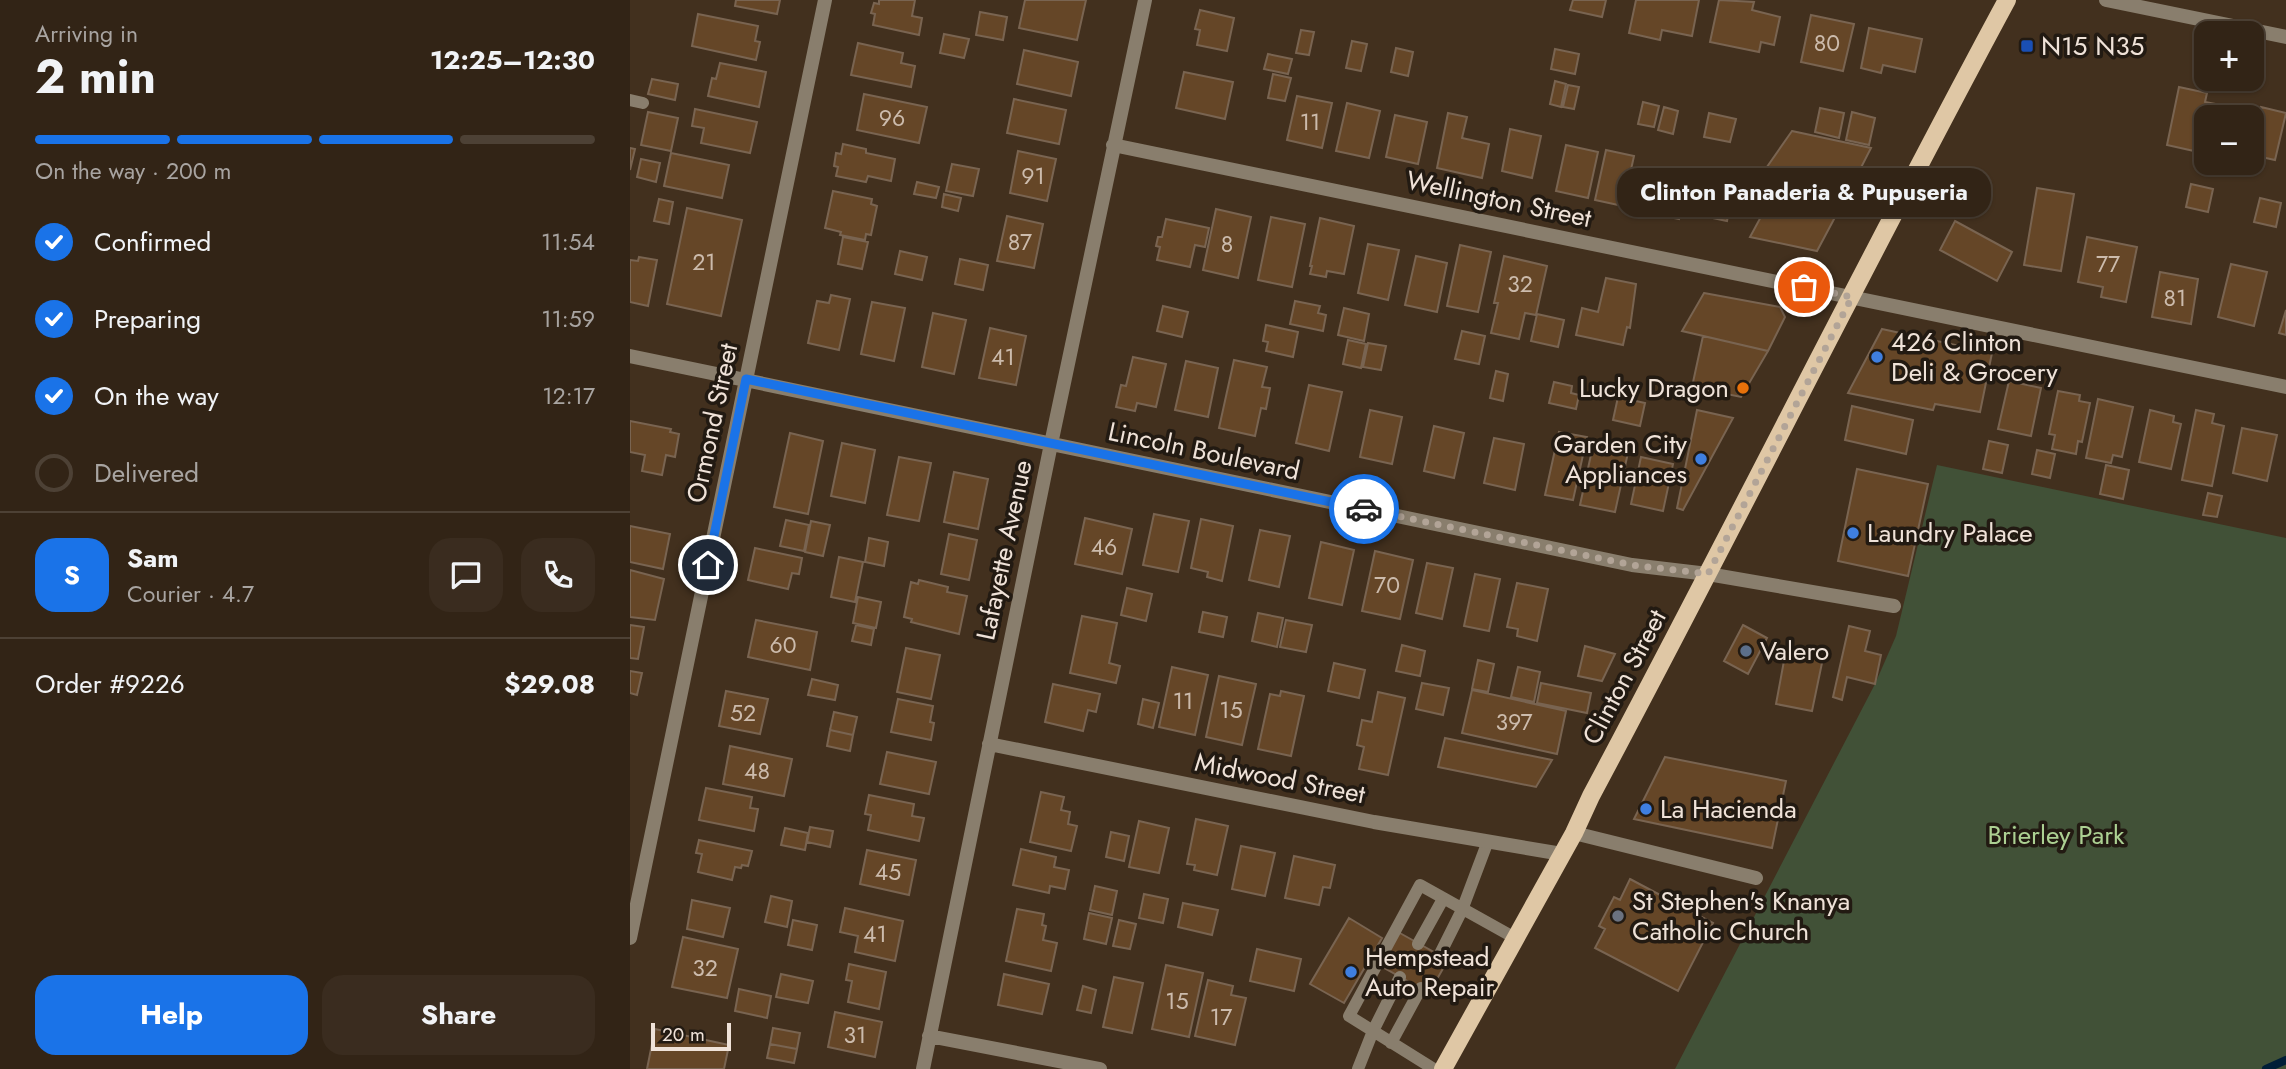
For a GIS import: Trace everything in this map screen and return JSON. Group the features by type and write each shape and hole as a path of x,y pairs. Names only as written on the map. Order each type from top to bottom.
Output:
{"main road":[{"name":"Clinton Street","path":"1443,1069 1574,832 2007,0"}],"street":[{"name":"Ormond Street","path":"630,938 825,0"},
{"name":"Lafayette Avenue","path":"923,1069 1145,0"},
{"path":"2106,0 2286,37"},
{"name":"Wellington Street","path":"1113,145 2286,387"},
{"name":"Lincoln Boulevard","path":"630,356 1632,565 1708,574 1894,606"},
{"name":"Midwood Street","path":"989,744 1374,822 1562,854"},
{"path":"1574,832 1756,878"},
{"path":"929,1035 1100,1069"}],"lane":[{"path":"1439,956 1462,911 1488,841"},
{"path":"1434,1069 1349,1016 1420,885 1462,911 1515,938"},
{"path":"1418,944 1443,899"},
{"path":"1358,1069 1373,1031 1400,977"},
{"path":"1391,1043 1421,988"}],"green space":[{"name":"Brierley Park","path":"1937,465 2286,538 2286,1069 1675,1069 1875,684 1896,636"}],"building":[{"path":"736,0 780,0 777,14 735,6"},
{"path":"879,0 915,0 912,16 922,18 919,35 873,25 875,14 871,13 874,3 879,4"},
{"path":"1025,0 1086,0 1077,40 1019,28"},
{"path":"1573,0 1606,0 1602,17 1570,10"},
{"path":"1636,0 1699,0 1692,36 1662,30 1660,40 1629,33"},
{"path":"1719,0 1754,2 1752,10 1780,17 1774,45 1761,42 1759,52 1710,42"},
{"path":"1200,10 1234,18 1227,51 1197,45 1200,30 1195,29"},
{"path":"980,12 1007,17 1003,40 976,35"},
{"path":"698,14 758,26 755,41 760,42 756,60 692,46"},
{"path":"1811,15 1854,24 1843,71 1801,62"},
{"path":"1869,28 1922,39 1915,72 1883,65 1881,73 1861,68"},
{"path":"1301,30 1314,32 1309,55 1296,53"},
{"path":"944,34 969,39 964,58 940,53"},
{"path":"1352,41 1367,44 1361,71 1346,68"},
{"path":"858,43 903,53 901,63 915,66 911,87 851,75"},
{"path":"1396,48 1413,52 1408,76 1391,72"},
{"path":"1555,49 1579,54 1575,74 1551,69"},
{"path":"1024,50 1078,62 1071,96 1017,84"},
{"path":"1268,54 1292,59 1288,74 1264,69"},
{"path":"720,63 766,72 759,107 708,96 712,78 716,79"},
{"path":"1184,72 1233,82 1225,119 1176,108"},
{"path":"1273,74 1291,78 1285,101 1268,98"},
{"path":"652,79 678,84 675,100 648,94"},
{"path":"1555,81 1566,84 1561,107 1550,104"},
{"path":"1568,85 1579,87 1574,109 1563,107"},
{"path":"2179,87 2207,93 2205,102 2216,105 2194,105 2194,151 2167,145"},
{"path":"864,94 927,107 919,143 857,130"},
{"path":"1297,96 1332,103 1322,148 1287,140"},
{"path":"1014,99 1066,110 1059,144 1007,133"},
{"path":"1643,102 1659,106 1654,127 1638,124"},
{"path":"1347,103 1380,111 1369,158 1336,151"},
{"path":"1664,107 1678,111 1673,134 1658,130"},
{"path":"1820,108 1844,113 1839,138 1815,132"},
{"path":"2264,108 2286,113 2275,160 2264,158"},
{"path":"695,109 757,122 750,153 701,143 704,128 692,126"},
{"path":"648,112 678,118 671,151 641,145"},
{"path":"1852,112 1875,118 1869,145 1846,140"},
{"path":"1448,113 1467,117 1462,138 1489,144 1482,178 1437,168"},
{"path":"1709,113 1736,119 1730,142 1704,137"},
{"path":"1395,115 1427,122 1418,164 1386,157"},
{"path":"1510,129 1541,136 1532,178 1502,171"},
{"path":"1792,131 1871,148 1849,191 1762,174"},
{"path":"843,144 866,149 866,153 895,159 891,181 868,176 866,182 836,176 836,153 841,154"},
{"path":"1566,145 1598,152 1588,198 1556,191"},
{"path":"630,148 635,149 630,170"},
{"path":"1606,150 1634,156 1623,206 1595,200"},
{"path":"1018,151 1056,159 1047,201 1010,193"},
{"path":"671,153 729,165 722,198 664,186"},
{"path":"641,159 660,163 656,182 637,177"},
{"path":"952,164 979,169 973,196 946,191"},
{"path":"1710,171 1740,178 1732,212 1729,211 1727,221 1703,216 1705,206 1702,206"},
{"path":"1659,173 1691,180 1684,212 1680,211 1679,219 1650,213"},
{"path":"1782,178 1849,191 1817,251 1750,237"},
{"path":"917,182 939,187 936,198 914,194"},
{"path":"2191,184 2213,189 2208,212 2186,207"},
{"path":"2037,188 2074,194 2061,271 2024,265"},
{"path":"833,191 872,199 871,204 877,206 871,235 866,234 865,240 840,235 841,232 825,228"},
{"path":"944,194 961,198 958,211 942,207"},
{"path":"2260,198 2281,203 2276,227 2254,222"},
{"path":"659,199 673,202 669,224 654,221"},
{"path":"687,208 742,220 721,316 667,304"},
{"path":"1216,209 1251,217 1238,278 1203,270"},
{"path":"1007,216 1043,224 1034,268 997,261"},
{"path":"1271,217 1305,224 1292,287 1258,280"},
{"path":"1320,218 1354,226 1344,274 1327,271 1326,277 1310,274"},
{"path":"1166,219 1209,228 1205,247 1195,245 1190,267 1157,260 1160,247 1156,246 1158,237 1162,237"},
{"path":"1955,221 2012,252 1997,281 1940,250"},
{"path":"843,237 868,242 862,269 838,264"},
{"path":"2087,237 2137,247 2126,302 2101,297 2103,287 2078,282"},
{"path":"1368,244 1399,250 1388,300 1358,293"},
{"path":"1460,245 1491,252 1478,312 1447,306"},
{"path":"900,251 927,257 922,280 895,274"},
{"path":"1416,256 1447,263 1437,312 1405,305"},
{"path":"1504,256 1547,266 1536,315 1525,313 1519,339 1491,333"},
{"path":"639,257 657,260 648,306 630,302 630,260 638,261"},
{"path":"960,259 988,265 983,290 955,284"},
{"path":"2231,264 2267,272 2254,326 2218,317"},
{"path":"2160,272 2198,279 2191,324 2152,317"},
{"path":"1606,278 1636,284 1630,328 1627,327 1623,345 1576,335 1582,308 1598,312"},
{"path":"1704,293 1780,307 1785,317 1768,351 1682,331"},
{"path":"831,295 850,299 839,350 808,343 817,301 829,303"},
{"path":"1295,301 1320,306 1318,313 1326,315 1323,331 1290,324"},
{"path":"872,302 905,308 894,361 861,354"},
{"path":"1163,306 1188,312 1182,337 1157,331"},
{"path":"1344,308 1369,314 1364,341 1338,335"},
{"path":"2286,310 2286,335 2279,333"},
{"path":"933,313 966,320 954,374 922,367"},
{"path":"1537,314 1564,320 1558,347 1531,341"},
{"path":"1266,325 1298,332 1293,357 1266,351 1268,342 1263,341"},
{"path":"990,328 1026,336 1016,385 979,378"},
{"path":"1882,329 1992,353 1980,412 1935,404 1933,410 1848,393"},
{"path":"1462,331 1485,336 1479,364 1455,359"},
{"path":"1703,336 1768,351 1741,397 1692,387"},
{"path":"1348,340 1366,344 1361,368 1343,364"},
{"path":"1368,343 1386,346 1381,370 1363,367"},
{"path":"1133,357 1166,364 1156,407 1137,403 1135,411 1116,407 1121,385 1126,386"},
{"path":"1234,360 1267,367 1262,387 1270,388 1266,409 1261,408 1255,436 1219,428"},
{"path":"1186,361 1218,368 1208,417 1175,410"},
{"path":"1496,371 1508,374 1503,401 1490,398"},
{"path":"2009,381 2041,388 2031,436 1998,429"},
{"path":"1554,382 1572,386 1571,393 1579,395 1576,409 1549,403"},
{"path":"1309,385 1342,392 1329,451 1296,443"},
{"path":"2058,391 2080,395 2079,401 2090,403 2082,442 2078,441 2076,454 2052,449 2055,435 2049,434"},
{"path":"1618,397 1645,403 1640,426 1613,420"},
{"path":"2098,399 2133,407 2122,457 2113,455 2111,463 2086,458"},
{"path":"1852,406 1913,420 1906,454 1845,440"},
{"path":"1370,410 1402,417 1392,464 1360,457"},
{"path":"1697,410 1733,418 1683,510 1677,508"},
{"path":"2150,410 2174,416 2173,422 2181,424 2171,469 2139,462"},
{"path":"2196,410 2214,414 2212,423 2224,426 2212,486 2182,480"},
{"path":"630,421 671,429 670,432 679,434 675,457 666,455 662,475 642,471 645,455 630,452"},
{"path":"1434,426 1464,433 1454,478 1424,471"},
{"path":"2242,428 2277,435 2267,481 2233,473"},
{"path":"1559,432 1587,437 1573,500 1545,495"},
{"path":"790,433 823,441 808,514 774,507"},
{"path":"1494,438 1524,444 1515,490 1484,483"},
{"path":"1594,441 1629,448 1615,512 1580,505"},
{"path":"1989,441 2008,445 2002,473 1983,469"},
{"path":"842,443 875,450 865,503 831,496"},
{"path":"2037,450 2055,454 2050,478 2032,474"},
{"path":"899,457 931,463 919,521 887,515"},
{"path":"1641,457 1673,464 1663,511 1631,504"},
{"path":"2106,465 2129,470 2123,499 2100,494"},
{"path":"1857,469 1928,484 1908,576 1838,561"},
{"path":"954,472 988,479 978,529 944,522"},
{"path":"2208,493 2222,496 2217,517 2203,515"},
{"path":"1154,514 1189,521 1178,572 1143,565"},
{"path":"1085,518 1132,529 1122,574 1075,564"},
{"path":"1201,519 1233,526 1222,581 1207,577 1208,572 1191,568"},
{"path":"786,520 809,525 804,551 780,546"},
{"path":"811,521 830,525 823,556 805,552"},
{"path":"630,526 670,534 663,569 630,562"},
{"path":"1260,530 1290,536 1279,587 1249,580"},
{"path":"949,534 977,540 969,580 941,574"},
{"path":"869,538 888,542 884,566 865,562"},
{"path":"1321,542 1354,550 1342,605 1309,598"},
{"path":"755,548 802,558 799,574 792,573 788,589 748,580"},
{"path":"1375,551 1413,560 1400,619 1362,611"},
{"path":"839,557 863,562 855,602 831,597"},
{"path":"1427,563 1453,568 1442,619 1416,613"},
{"path":"630,570 664,579 655,620 630,617"},
{"path":"1475,574 1500,579 1489,631 1464,626"},
{"path":"919,580 948,587 947,592 967,596 959,634 911,622 912,619 904,617 911,582 918,584"},
{"path":"1517,583 1548,589 1537,641 1517,636 1518,629 1507,627"},
{"path":"1127,588 1152,594 1146,621 1121,615"},
{"path":"858,597 881,602 876,628 853,623"},
{"path":"1203,612 1227,617 1223,637 1199,632"},
{"path":"1258,613 1283,618 1277,647 1252,641"},
{"path":"1082,616 1117,623 1109,663 1120,666 1116,683 1070,673"},
{"path":"756,620 817,632 810,670 748,657"},
{"path":"1286,620 1312,625 1306,652 1280,647"},
{"path":"630,625 644,627 638,659 630,658"},
{"path":"856,625 874,629 871,645 852,641"},
{"path":"1743,625 1767,638 1748,674 1724,661"},
{"path":"1849,626 1870,631 1865,651 1881,655 1875,684 1847,677 1842,700 1833,697"},
{"path":"1402,645 1425,651 1420,676 1396,671"},
{"path":"1585,646 1615,654 1602,681 1578,676"},
{"path":"906,648 940,655 931,699 897,692"},
{"path":"1786,650 1823,658 1812,711 1776,704"},
{"path":"1478,660 1494,664 1488,692 1472,689"},
{"path":"1334,663 1365,670 1359,698 1328,691"},
{"path":"1172,667 1208,675 1195,735 1159,727"},
{"path":"1518,667 1540,672 1534,702 1511,697"},
{"path":"630,671 642,673 637,695 630,693"},
{"path":"1219,676 1256,684 1242,745 1206,737"},
{"path":"812,679 838,685 835,700 808,695"},
{"path":"1422,683 1449,688 1443,715 1416,709"},
{"path":"1541,683 1591,693 1587,713 1537,703"},
{"path":"1053,684 1100,694 1096,712 1088,710 1083,731 1045,722"},
{"path":"1472,690 1566,711 1557,754 1462,733"},
{"path":"726,691 768,699 760,734 719,726"},
{"path":"1281,691 1304,696 1291,756 1258,749 1270,694 1280,696"},
{"path":"1378,692 1405,698 1388,775 1359,769 1364,747 1357,745 1362,720 1372,722"},
{"path":"898,699 933,706 931,740 891,732"},
{"path":"1143,699 1159,703 1153,728 1138,724"},
{"path":"834,712 857,717 853,735 830,730"},
{"path":"830,730 853,735 850,751 827,746"},
{"path":"1445,738 1552,760 1536,787 1438,767"},
{"path":"730,746 792,759 784,796 723,784"},
{"path":"887,752 936,762 929,794 880,784"},
{"path":"1665,757 1786,781 1772,848 1634,819"},
{"path":"706,788 752,797 750,808 758,809 754,831 699,820"},
{"path":"1041,792 1064,797 1061,810 1070,812 1068,824 1077,826 1071,851 1030,842"},
{"path":"869,795 914,804 912,816 924,818 919,841 868,830 871,815 865,814"},
{"path":"1196,819 1228,826 1217,875 1194,870 1195,865 1187,864"},
{"path":"1139,821 1169,828 1159,873 1129,867"},
{"path":"810,827 833,831 830,847 807,842"},
{"path":"785,828 808,833 805,850 781,845"},
{"path":"1111,832 1129,836 1124,861 1106,857"},
{"path":"699,840 752,851 748,866 735,867 732,880 698,872 702,854 696,853"},
{"path":"1241,846 1275,853 1265,896 1232,889"},
{"path":"1021,849 1056,857 1054,867 1069,870 1065,889 1050,886 1049,893 1013,885"},
{"path":"867,850 916,860 909,895 860,884"},
{"path":"1294,856 1335,865 1330,888 1323,887 1319,905 1285,898"},
{"path":"1630,879 1713,923 1678,991 1595,948 1605,929 1599,926 1614,897 1620,900"},
{"path":"1095,886 1117,891 1112,915 1090,910"},
{"path":"1144,894 1168,899 1163,923 1139,918"},
{"path":"771,896 792,901 787,927 765,922"},
{"path":"692,900 730,908 723,937 687,929"},
{"path":"1183,903 1218,910 1212,935 1178,927"},
{"path":"845,908 903,921 895,961 855,952 858,936 840,932"},
{"path":"1017,909 1044,914 1042,925 1046,926 1043,940 1057,943 1051,971 1006,961"},
{"path":"1089,913 1112,918 1106,944 1084,939"},
{"path":"1349,918 1382,938 1344,1003 1310,984"},
{"path":"793,920 817,925 812,950 788,945"},
{"path":"1119,920 1136,924 1130,949 1113,946"},
{"path":"1398,932 1448,960 1429,993 1379,965"},
{"path":"683,937 738,949 727,998 672,987"},
{"path":"1257,949 1301,959 1294,991 1250,981"},
{"path":"849,964 886,972 879,1009 848,1002 852,981 846,980"},
{"path":"1166,965 1203,973 1189,1037 1152,1029"},
{"path":"781,974 813,981 808,1003 776,997"},
{"path":"1004,974 1049,984 1042,1014 998,1005"},
{"path":"1114,977 1143,983 1132,1033 1103,1027"},
{"path":"1208,980 1233,986 1231,995 1246,998 1235,1045 1195,1036"},
{"path":"1083,986 1096,990 1091,1013 1077,1010"},
{"path":"739,989 771,996 767,1018 735,1011"},
{"path":"835,1012 882,1022 875,1057 828,1047"},
{"path":"773,1028 800,1033 797,1049 770,1044"},
{"path":"655,1029 729,1045 724,1069 647,1069"},
{"path":"770,1044 797,1049 794,1063 767,1058"}],"waterway":[{"path":"2266,1069 2286,1060"}],"way so far":[{"path":"1364,509 1632,565 1708,574 1852,297 1804,287"}],"place":[{"name":"N15 N35","path":"2027,46"},
{"name":"Clinton Panaderia & Pupuseria","path":"1804,287"},
{"name":"426 Clinton Deli & Grocery","path":"1877,357"},
{"name":"Lucky Dragon","path":"1743,388"},
{"name":"Garden City Appliances","path":"1701,459"},
{"name":"Laundry Palace","path":"1853,533"},
{"name":"Valero","path":"1746,651"},
{"name":"La Hacienda","path":"1646,809"},
{"name":"St Stephen's Knanya Catholic Church","path":"1618,916"},
{"name":"Hempstead Auto Repair","path":"1351,972"}],"route":[{"path":"708,565 746,379 1364,509"}]}
